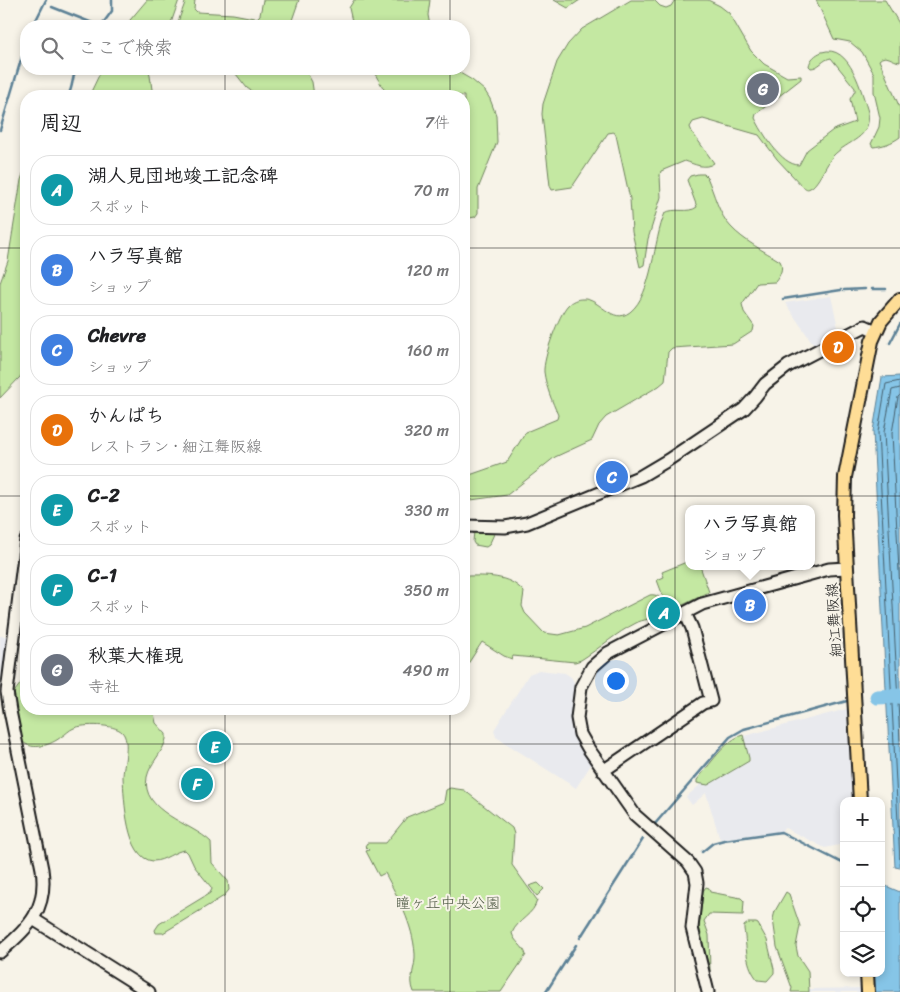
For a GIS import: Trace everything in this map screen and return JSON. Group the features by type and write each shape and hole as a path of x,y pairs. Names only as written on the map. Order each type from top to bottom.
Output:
{"main road":[{"name":"細江舞阪線","path":"860,797 843,503 845,477 866,368 876,331 887,312 900,299"},
{"path":"867,977 868,992"}],"street":[{"path":"470,526 505,527 527,523 641,476 744,409 765,384 788,366 865,326 876,331"},
{"path":"708,992 692,928 697,883 695,872 688,862 635,815 584,742 578,726 578,702 584,680 597,662 608,653 716,599 829,569 847,568"},
{"path":"0,952 20,935 33,919 43,895 44,877 10,711 8,692 20,587"},
{"path":"603,771 703,703 711,701 692,628 685,613"},
{"path":"33,919 149,992"}],"shaded area":[{"path":"831,296 839,332 814,345 785,303"},
{"path":"0,636 8,636 2,681 3,695 0,695"},
{"path":"539,670 565,673 574,682 572,719 583,751 592,763 576,788 496,737 494,730 529,674"},
{"path":"847,709 852,797 840,797 840,845 825,848 785,828 781,831 720,839 706,793 692,805 686,797 701,784 708,785 750,761 744,736"},
{"path":"861,988 861,992 809,992 809,989"}],"green space":[{"path":"147,0 179,0 172,20 130,20"},
{"path":"186,0 195,0 194,9 197,12 233,14 257,18 260,15 263,0 299,0 292,20 179,20"},
{"path":"354,0 430,0 429,20 352,20 349,8"},
{"path":"554,0 580,0 568,8"},
{"path":"631,0 654,0 660,6 666,8 671,6 675,0 708,0 729,13 751,51 764,64 787,77 801,76 801,79 756,114 755,118 773,147 792,164 799,165 807,150 833,130 855,122 850,99 855,88 831,58 814,68 809,66 812,59 822,52 832,51 840,55 847,62 858,82 868,112 868,121 863,134 833,156 816,183 807,189 777,159 759,135 703,119 693,122 690,127 692,132 714,163 703,166 685,161 661,171 661,197 648,239 644,265 640,267 632,232 630,199 616,135 614,132 608,133 572,187 552,190 542,114 543,104 557,62 568,44 582,29"},
{"path":"816,0 885,0 900,25 900,62 887,57 879,60 900,108 900,137 894,141 877,147 873,147 871,144 879,127 880,118 874,92 874,74 862,52 850,42 834,39"},
{"path":"99,75 150,75 152,90 92,90"},
{"path":"237,75 308,75 313,90 250,90"},
{"path":"376,75 463,75 485,91 496,115 497,142 478,189 478,213 475,217 470,218 470,90 384,90"},
{"path":"704,174 707,177 720,210 731,227 754,246 780,261 782,266 781,272 775,282 757,283 742,304 744,312 754,326 753,331 733,344 672,348 668,352 665,381 606,417 599,425 592,440 555,457 507,495 470,500 470,475 507,462 526,432 557,419 558,415 546,383 544,365 552,337 564,310 571,302 582,299 594,302 617,316 630,312 638,304 648,280 665,213 697,207 687,180 690,176"},
{"path":"20,186 20,377 0,398 0,283 8,261"},
{"path":"474,531 493,531 494,534 489,545 486,547 475,545 473,542"},
{"path":"685,563 685,570 701,570 709,592 669,612 657,580 664,577 662,572"},
{"path":"470,576 496,577 518,586 524,592 522,606 525,613 544,633 559,635 585,628 650,595 658,596 663,605 663,609 656,617 629,627 581,660 575,662 513,656 512,659 482,642 470,661"},
{"path":"20,684 20,715 154,715 156,723 166,734 166,739 147,777 147,789 151,799 159,808 211,842 212,863 228,881 229,890 224,896 163,933 156,933 155,930 159,924 210,893 212,889 194,866 185,850 153,861 144,858 137,850 128,826 124,799 125,736 113,727 85,726 72,729 57,740 42,746 27,745 23,742 13,701 15,691"},
{"path":"743,735 749,761 708,785 697,783 697,780 724,748 730,742"},
{"name":"瞳ヶ丘中央公園","path":"450,788 464,790 512,828 514,834 512,865 537,900 533,910 518,924 512,933 526,955 501,992 414,992 412,977 415,954 408,922 385,873 379,876 366,851 369,850 365,846 367,843 386,843 407,817 444,802 446,790"},
{"path":"538,883 544,889 537,896 529,886"},
{"path":"706,887 709,888 710,892 741,898 744,901 743,915 709,914 704,921 709,935 710,971 699,927 703,891"},
{"path":"786,892 789,894 800,926 796,946 798,956 808,971 809,992 791,992 792,988 777,947 773,919 775,911"},
{"path":"748,923 758,924 767,940 774,973 767,981 758,980 749,962 744,929 744,926"}],"water":[{"path":"900,376 900,868 895,867 873,431 882,377"},
{"path":"885,886 900,892 900,992 873,992 875,977 885,977"}],"waterway":[{"path":"36,20 46,0"},
{"path":"105,20 112,11 112,0"},
{"path":"52,7 85,20"},
{"path":"0,130 20,63"},
{"path":"71,90 74,75"},
{"path":"844,290 865,289"},
{"path":"872,289 886,289"},
{"path":"783,299 841,290"},
{"path":"890,343 900,324"},
{"path":"877,697 900,696"},
{"path":"654,825 730,737 744,729 847,701"},
{"path":"702,852 713,843 724,840 781,832 840,862"},
{"path":"580,938 643,839"},
{"path":"546,992 576,945"}],"place":[{"name":"秋葉大権現","path":"763,89"},
{"name":"かんぱち","path":"838,347"},
{"name":"Chevre","path":"612,477"},
{"name":"ハラ写真館","path":"750,605"},
{"name":"湖人見団地竣工記念碑","path":"664,613"},
{"name":"C-2","path":"215,747"},
{"name":"C-1","path":"197,784"}]}
